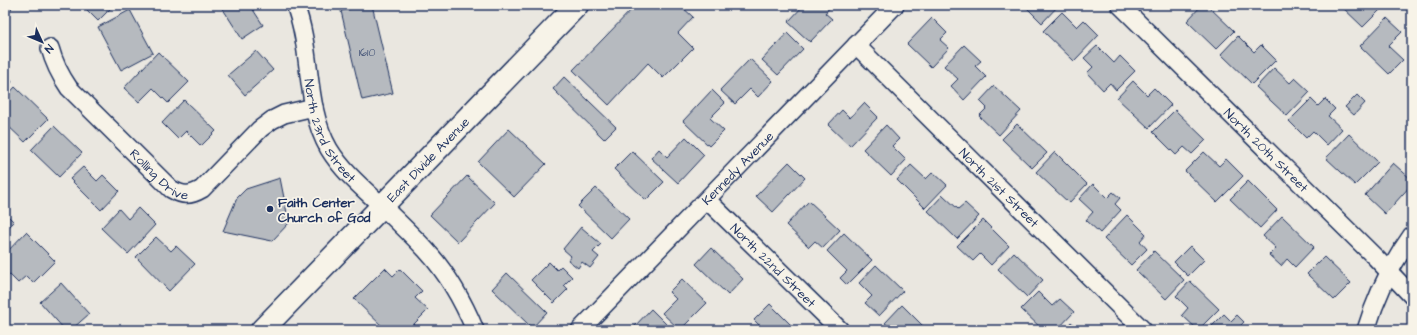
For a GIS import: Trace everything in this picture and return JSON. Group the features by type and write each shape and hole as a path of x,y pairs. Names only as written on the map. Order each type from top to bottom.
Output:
{"street":[{"name":"North 23rd Street","path":"295,5 304,39 314,107 322,134 329,149 346,172 427,250 458,294 475,330"},
{"name":"East Divide Avenue","path":"262,330 577,5"},
{"name":"Kennedy Avenue","path":"580,330 895,5"},
{"name":"North 20th Street","path":"1120,5 1412,296"},
{"name":"North 21st Street","path":"856,45 1143,330"},
{"name":"Rolling Drive","path":"50,48 53,62 60,76 70,88 171,189 179,194 187,195 202,188 260,129 272,120 284,114 314,107"},
{"name":"North 22nd Street","path":"707,200 840,330"},
{"path":"1366,330 1399,254 1412,235"}],"building":[{"path":"5,5 12,7 5,20"},
{"path":"82,5 114,5 98,21"},
{"path":"250,5 263,25 242,39 221,6"},
{"path":"365,5 372,5 393,93 362,100 341,11"},
{"path":"636,5 680,5 693,17 678,33 693,48 663,78 648,63 609,105 573,70"},
{"path":"804,5 832,5 825,13 832,19 810,42 788,22"},
{"path":"1024,5 1059,5 1042,23"},
{"path":"1202,5 1207,5 1234,31 1216,49 1187,21"},
{"path":"1340,5 1375,5 1380,10 1363,27"},
{"path":"130,10 153,53 121,70 98,27"},
{"path":"1062,12 1077,27 1084,20 1099,35 1074,61 1043,31"},
{"path":"932,18 947,33 940,40 949,48 931,67 907,44"},
{"path":"1387,18 1402,32 1388,46 1403,60 1389,74 1360,46"},
{"path":"787,33 803,49 778,75 762,60"},
{"path":"1238,36 1254,52 1261,45 1276,60 1252,84 1221,54"},
{"path":"964,45 981,61 975,66 986,77 964,100 951,86 958,79 944,66"},
{"path":"1097,46 1114,63 1120,56 1135,71 1116,90 1110,83 1103,90 1087,73 1093,67 1084,58"},
{"path":"256,51 273,70 245,95 228,75"},
{"path":"158,52 189,82 168,103 153,88 139,102 124,88"},
{"path":"750,59 773,81 758,97 750,89 735,104 720,90"},
{"path":"1274,68 1290,83 1295,78 1310,92 1287,116 1256,87"},
{"path":"5,73 12,82 5,87"},
{"path":"564,77 616,127 604,139 553,89"},
{"path":"1133,81 1147,95 1154,88 1171,105 1149,128 1117,98"},
{"path":"994,86 1021,111 999,135 979,116 987,108 980,101"},
{"path":"15,87 48,119 25,142 5,123 5,98"},
{"path":"712,90 725,103 710,118 724,131 709,146 683,121"},
{"path":"1357,95 1365,103 1354,115 1345,107"},
{"path":"1311,99 1318,106 1325,99 1335,109 1328,116 1342,129 1327,145 1313,131 1306,138 1289,121"},
{"path":"184,100 216,131 201,146 186,131 178,139 162,123"},
{"path":"864,103 878,117 850,146 828,125 842,110 850,118"},
{"path":"1175,110 1206,140 1192,154 1184,147 1176,155 1153,132"},
{"path":"1017,124 1047,153 1032,168 1002,139"},
{"path":"886,125 899,139 892,146 906,160 891,176 863,149"},
{"path":"54,126 82,153 59,177 31,150"},
{"path":"509,129 546,164 514,197 478,162"},
{"path":"1349,134 1378,162 1355,185 1326,158"},
{"path":"686,137 704,155 678,183 651,158 659,149 667,157"},
{"path":"632,151 664,182 646,200 614,169"},
{"path":"1055,152 1087,184 1069,203 1036,172"},
{"path":"1204,152 1219,166 1226,159 1243,176 1217,202 1185,171"},
{"path":"789,162 805,178 773,212 756,196"},
{"path":"1393,163 1412,180 1412,184 1385,214 1365,195"},
{"path":"911,165 926,179 933,172 947,185 925,208 897,180"},
{"path":"83,167 97,181 103,175 119,191 101,210 70,179"},
{"path":"467,176 495,203 458,242 430,215"},
{"path":"280,178 289,223 272,241 223,231 237,198 246,189"},
{"path":"1248,181 1277,210 1260,228 1230,199"},
{"path":"1093,184 1107,198 1113,192 1120,198 1115,204 1121,210 1100,233 1086,220 1093,212 1079,199"},
{"path":"596,188 629,219 611,238 578,206"},
{"path":"943,195 958,209 965,203 979,216 957,239 928,211"},
{"path":"809,201 840,230 823,248 815,241 809,247 786,225"},
{"path":"138,208 155,225 128,254 101,228 119,209 128,219"},
{"path":"5,213 14,222 5,231"},
{"path":"1127,215 1146,234 1140,241 1147,249 1131,265 1104,239"},
{"path":"1282,216 1314,247 1295,267 1287,259 1281,266 1269,255 1276,248 1263,236"},
{"path":"983,220 1009,246 991,265 980,254 973,261 957,246"},
{"path":"581,227 601,244 593,252 599,257 590,268 582,262 578,268 568,260 571,256 563,249"},
{"path":"26,232 55,261 33,283 26,276 18,283 5,270 5,254"},
{"path":"844,233 872,260 847,285 840,278 847,271 827,251"},
{"path":"156,237 171,251 176,246 195,264 169,291 136,257"},
{"path":"1190,246 1204,260 1188,276 1174,262"},
{"path":"711,248 743,279 728,295 696,264"},
{"path":"1154,251 1184,280 1166,299 1136,270"},
{"path":"1014,252 1043,280 1027,297 998,269"},
{"path":"1324,257 1351,283 1334,300 1307,274"},
{"path":"549,262 557,270 561,266 572,277 564,285 568,289 554,303 531,280"},
{"path":"876,265 903,291 879,316 865,303 872,296 859,283"},
{"path":"385,268 393,276 400,269 422,291 415,298 428,310 408,330 386,330 354,299"},
{"path":"507,273 547,312 532,328 492,289"},
{"path":"682,279 707,303 680,330 662,313 676,299 669,292"},
{"path":"1190,281 1219,309 1198,330 1182,315 1188,308 1176,296"},
{"path":"61,283 89,314 71,330 65,330 40,302"},
{"path":"1038,292 1052,306 1060,299 1074,312 1057,330 1043,330 1021,309"},
{"path":"770,304 796,330 764,330 754,320"},
{"path":"902,305 927,330 893,330 885,323"},
{"path":"651,309 672,330 635,330 633,328"},
{"path":"1224,314 1231,321 1237,315 1244,322 1238,328 1240,330 1208,330"},
{"path":"1071,322 1080,330 1064,330"}],"place":[{"name":"Faith Center Church of God","path":"270,209"}]}
